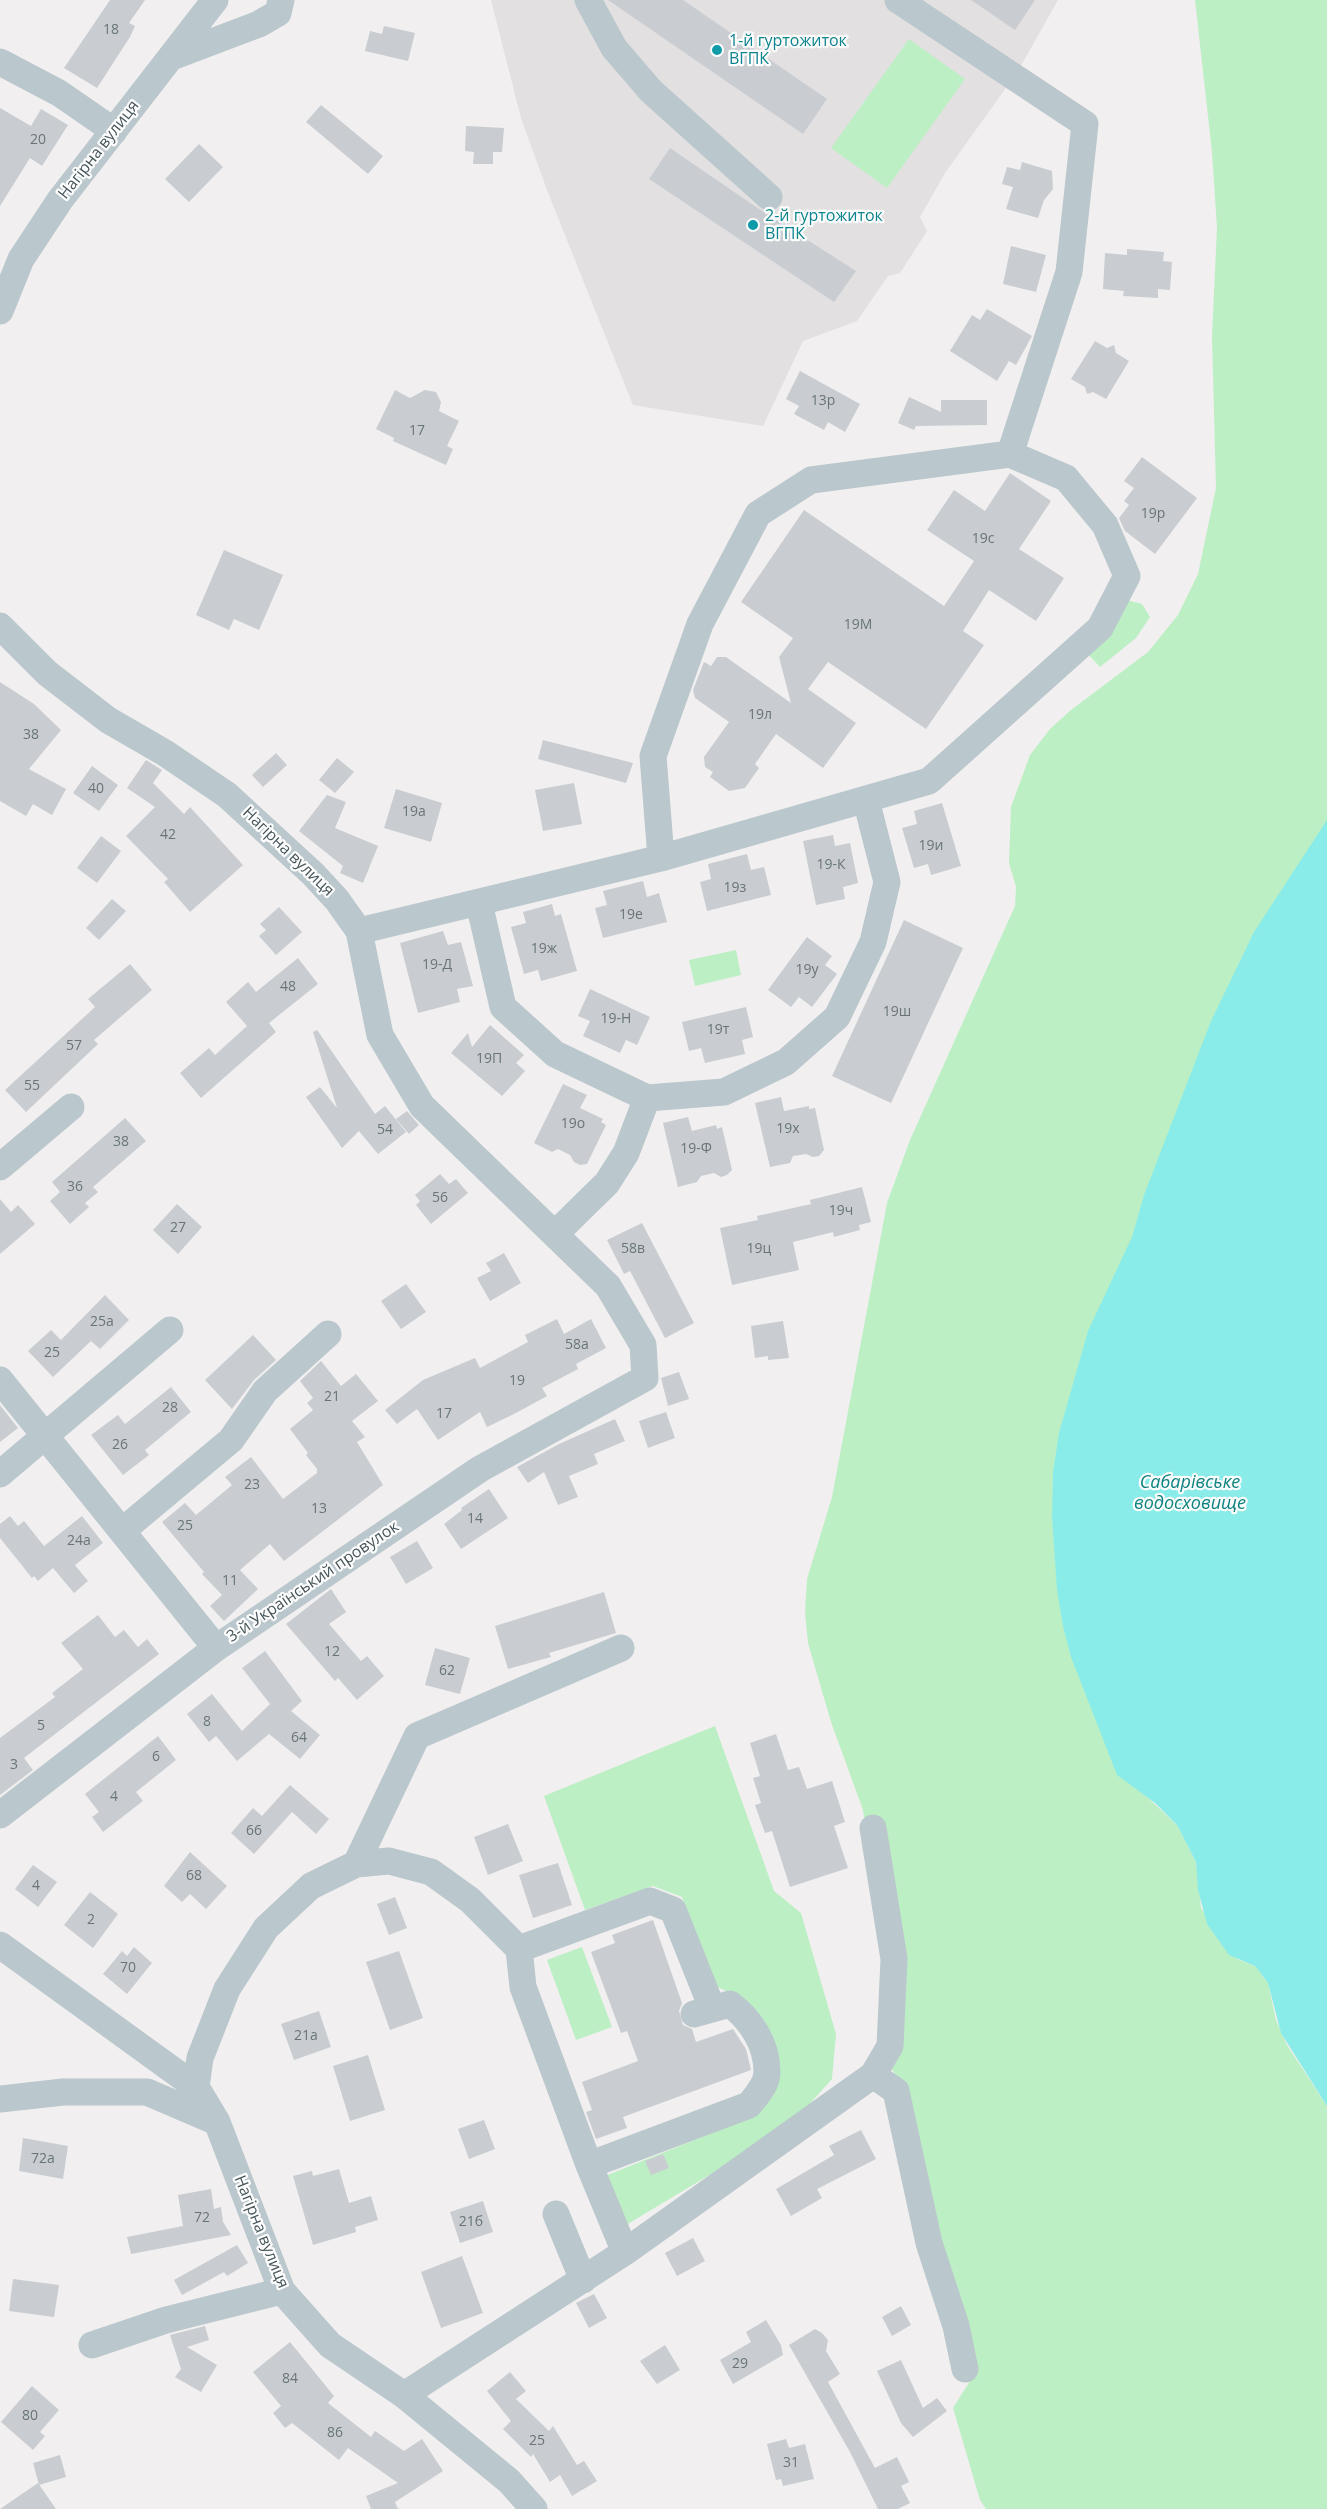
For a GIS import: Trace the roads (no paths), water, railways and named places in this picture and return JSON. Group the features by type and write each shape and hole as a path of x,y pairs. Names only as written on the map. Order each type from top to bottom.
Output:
{"street":[{"name":"Нагірна вулиця","path":"0,311 21,259 60,200 215,0"},
{"path":"171,57 259,24 278,13 281,0"},
{"path":"588,0 614,48 651,91 769,197"},
{"path":"898,0 1085,124 1069,272 1010,454"},
{"path":"0,62 59,93 114,131"},
{"path":"359,931 661,858 929,781 1100,628 1126,576 1105,525 1066,478 1010,454 811,480 758,514 700,624 653,756 661,858"},
{"name":"Нагірна вулиця","path":"0,627 47,674 108,720 227,795 313,874 337,900 359,931 380,1035 422,1106 609,1286 643,1345 645,1378"},
{"path":"479,903 503,1007 555,1054 647,1098 724,1092 786,1062 837,1017 873,942 886,882 866,800"},
{"path":"555,1234 607,1183 626,1153 647,1098"},
{"path":"0,1167 71,1107"},
{"path":"0,1474 170,1330"},
{"path":"122,1531 231,1440 265,1391 328,1334"},
{"name":"3-й Український провулок","path":"0,1815 216,1648 480,1469 645,1378"},
{"path":"0,1380 216,1648"},
{"path":"356,1864 417,1736 621,1648"},
{"path":"404,2395 625,2252 873,2075 890,2046 894,1959 873,1828"},
{"path":"0,1945 196,2087 200,2058 227,1989 266,1928 311,1886 356,1864 389,1861 431,1872 470,1900 519,1949 523,1987 589,2165 625,2252"},
{"path":"519,1949 650,1901 673,1910 703,2011 730,2004 746,2016 759,2036 767,2073 762,2089 748,2105 589,2165"},
{"path":"873,2075 896,2091 929,2243 956,2326 965,2369"},
{"name":"Нагірна вулиця","path":"196,2087 217,2122 282,2291 330,2344 404,2395 509,2481 534,2509"},
{"path":"0,2099 63,2092 147,2092 217,2122"},
{"path":"556,2214 583,2280"},
{"path":"92,2345 166,2320 282,2291"}],"water":[{"name":"Сабарівське водосховище","path":"1327,820 1327,2106 1281,2033 1268,1983 1255,1966 1229,1955 1207,1924 1198,1890 1196,1862 1177,1825 1155,1803 1117,1775 1071,1657 1063,1626 1057,1590 1052,1517 1053,1472 1059,1433 1088,1331 1132,1237 1144,1195 1211,1021 1254,932"}],"place":[{"name":"1-й гуртожиток ВГПК","path":"717,50"},
{"name":"2-й гуртожиток ВГПК","path":"753,225"}]}
